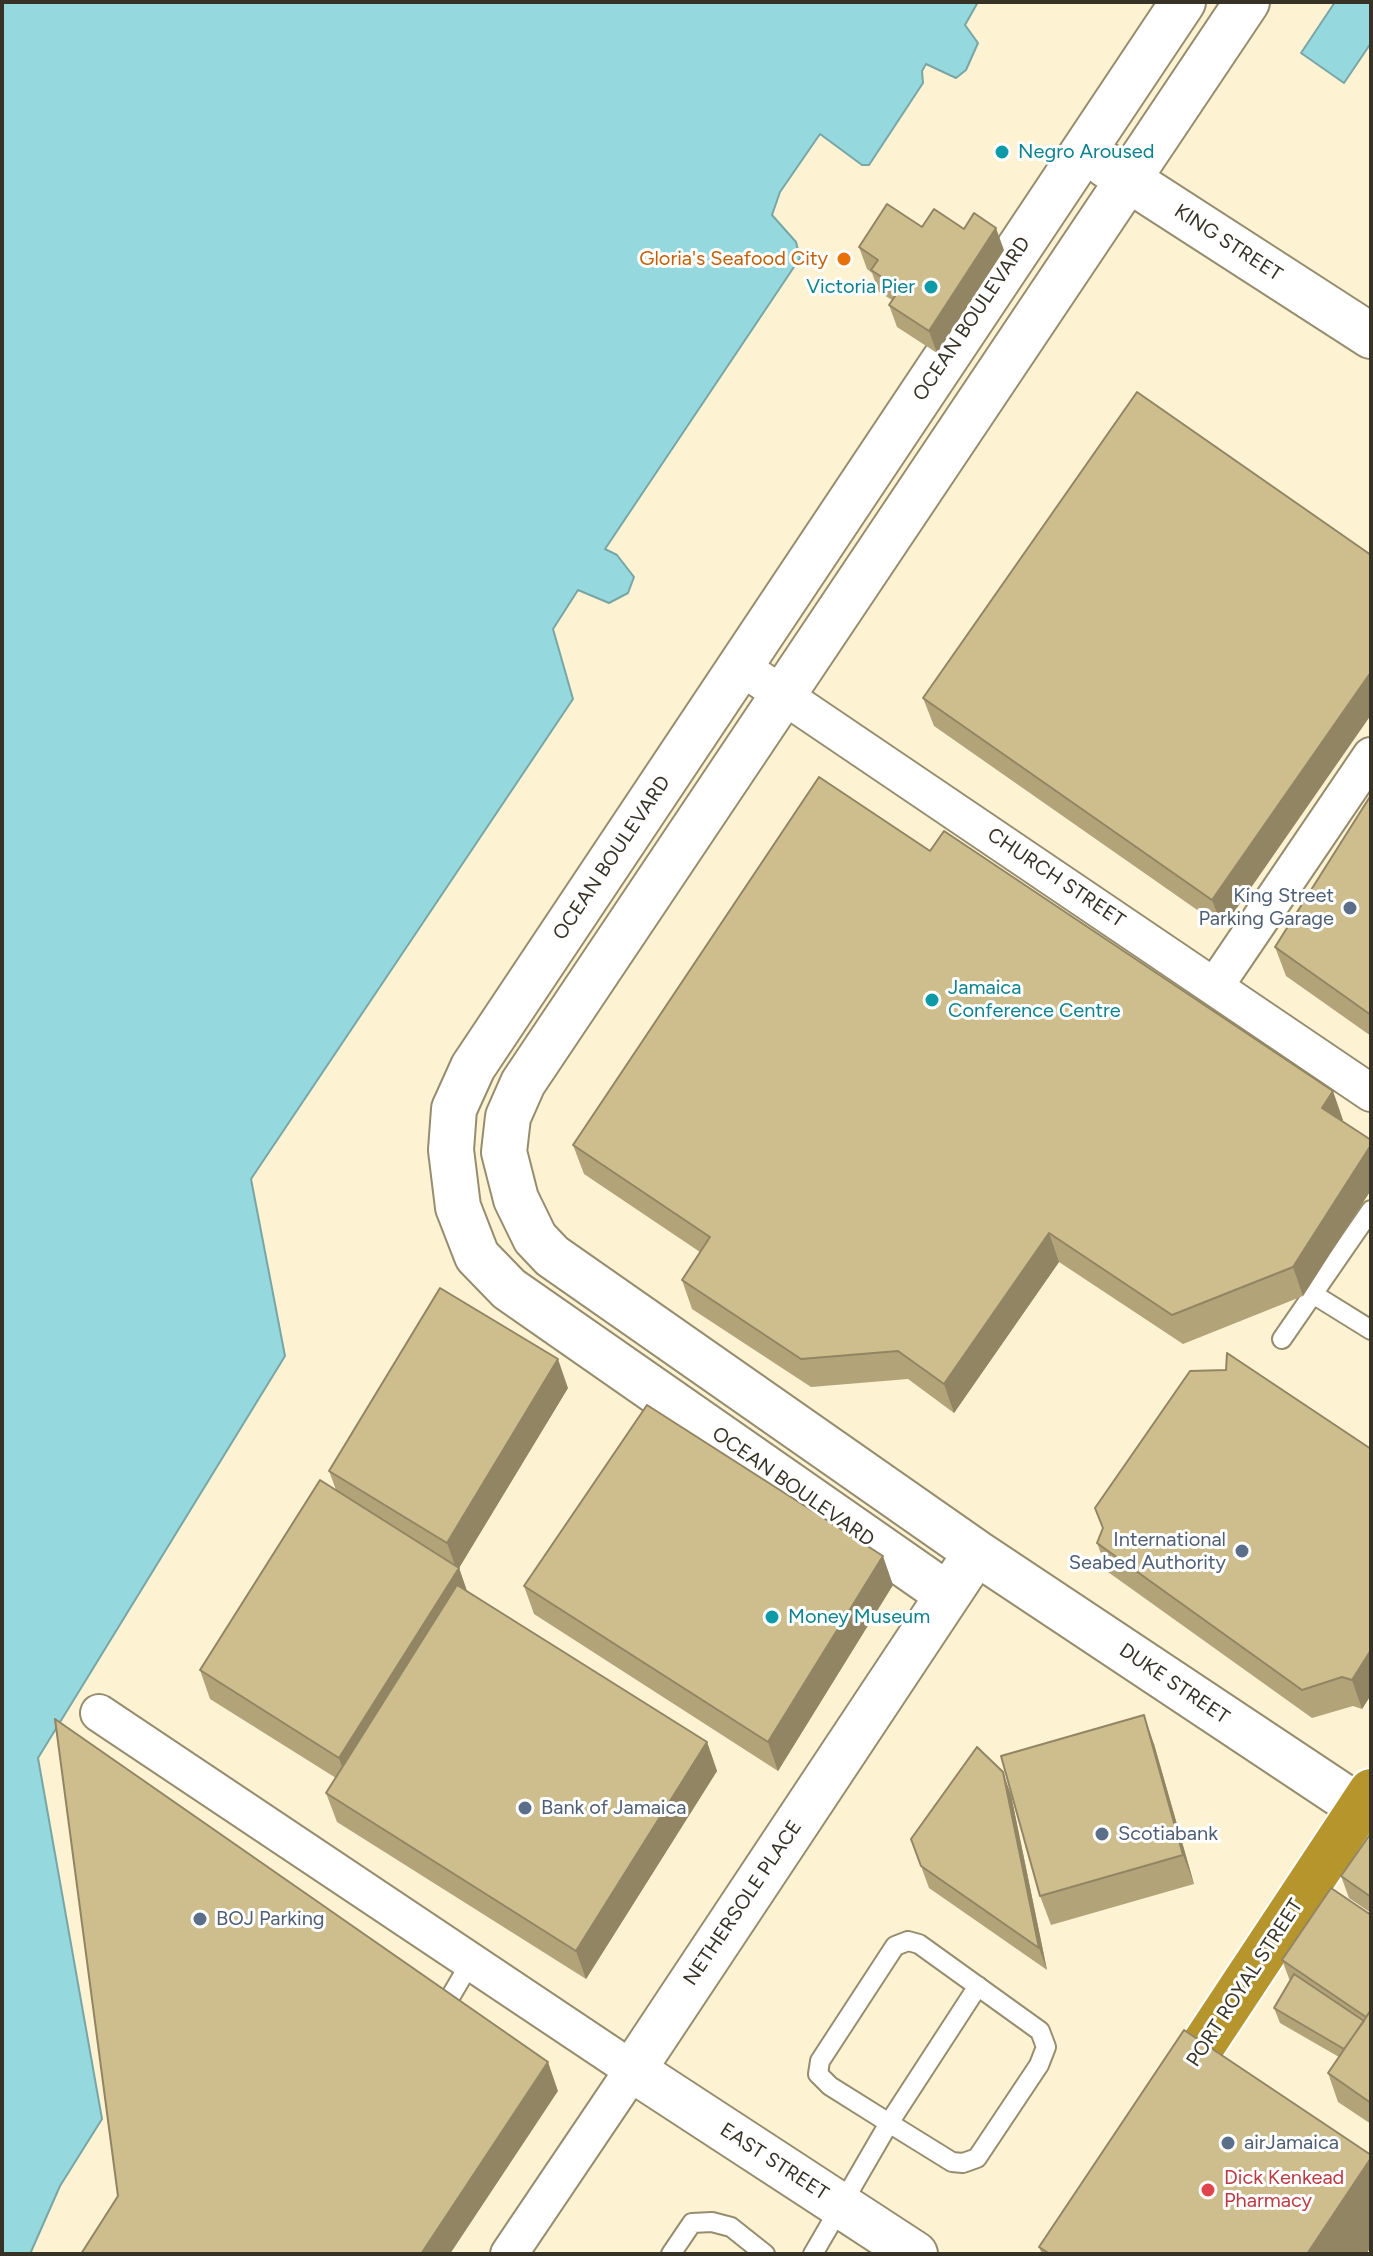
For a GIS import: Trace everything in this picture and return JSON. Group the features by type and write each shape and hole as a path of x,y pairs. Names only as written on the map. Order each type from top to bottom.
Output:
{"highway":[{"name":"PORT ROYAL STREET","path":"1149,2128 1212,2060 1367,1804"}],"street":[{"name":"OCEAN BOULEVARD","path":"948,1595 509,1289 477,1256 458,1207 451,1150 454,1109 473,1067 1183,2"},
{"path":"977,1553 552,1256 535,1238 516,1199 504,1152 508,1117 523,1083 1247,2"},
{"name":"KING STREET","path":"1084,151 1371,336"},
{"name":"CHURCH STREET","path":"740,666 1371,1093"},
{"path":"1215,986 1371,756"},
{"name":"NETHERSOLE PLACE","path":"509,2254 977,1553"},
{"name":"DUKE STREET","path":"977,1553 1367,1804"},
{"path":"99,1713 633,2070"},
{"name":"EAST STREET","path":"633,2070 915,2254"}],"lane":[{"path":"1282,1339 1371,1210"},
{"path":"1313,1294 1371,1330"},
{"path":"908,1941 919,1944 1040,2031 1046,2047 1039,2065 977,2158 963,2163 952,2162 889,2123 830,2086 818,2074 820,2061 895,1946 908,1941"},
{"path":"435,2022 472,1960"},
{"path":"813,2254 889,2123 978,1986"},
{"path":"671,2254 692,2223 712,2222 731,2227 765,2254"}],"water":[{"path":"2,2 978,2 965,25 978,43 966,70 956,78 926,64 922,71 923,83 869,165 862,165 820,134 780,192 772,215 796,242 800,258 605,549 617,555 634,577 628,593 609,603 578,590 553,629 573,699 251,1179 285,1356 38,1758 102,2119 60,2186 30,2254 2,2254"},
{"path":"1335,2 1371,2 1371,43 1344,83 1301,53"}],"building":[{"name":"Victoria Pier","path":"887,204 922,227 934,209 964,229 974,213 996,228 929,331 889,305 900,289 871,270 878,260 859,247"},
{"path":"1137,392 1371,555 1371,672 1212,900 923,698"},
{"name":"Jamaica Conference Centre","path":"819,777 930,851 944,831 1333,1091 1322,1108 1371,1140 1371,1145 1293,1267 1172,1315 1049,1233 944,1384 898,1351 801,1359 682,1280 710,1237 573,1145"},
{"name":"King Street Parking Garage","path":"1371,795 1371,1015 1275,947"},
{"path":"440,1288 558,1359 447,1543 329,1471"},
{"name":"International Seabed Authority","path":"1227,1353 1371,1449 1371,1650 1352,1680 1342,1677 1302,1690 1097,1543 1103,1528 1095,1508 1190,1371 1226,1370"},
{"path":"647,1405 883,1556 768,1742 524,1586"},
{"path":"320,1480 459,1568 339,1758 200,1670"},
{"path":"457,1585 707,1742 576,1951 326,1793"},
{"name":"Scotiabank","path":"1144,1715 1183,1855 1040,1896 1001,1756"},
{"name":"BOJ Parking","path":"55,1719 548,2062 421,2254 81,2254 118,2196"},
{"path":"977,1747 1003,1772 1039,1948 921,1866 911,1839"},
{"path":"1371,1833 1371,1897 1341,1876"},
{"path":"1331,1888 1371,1915 1371,2010 1366,2017 1282,1960"},
{"path":"1294,1974 1364,2021 1344,2049 1274,2008"},
{"path":"1371,2010 1371,2103 1328,2073"},
{"path":"1184,2030 1371,2155 1371,2158 1307,2254 1050,2254 1039,2247"}],"place":[{"name":"Negro Aroused","path":"1002,152"},
{"name":"Gloria's Seafood City","path":"844,259"},
{"name":"Victoria Pier","path":"931,287"},
{"name":"King Street Parking Garage","path":"1350,908"},
{"name":"Jamaica Conference Centre","path":"932,1000"},
{"name":"International Seabed Authority","path":"1242,1551"},
{"name":"Money Museum","path":"772,1617"},
{"name":"Bank of Jamaica","path":"525,1808"},
{"name":"Scotiabank","path":"1102,1834"},
{"name":"BOJ Parking","path":"200,1919"},
{"name":"airJamaica","path":"1228,2143"},
{"name":"Dick Kenkead Pharmacy","path":"1208,2190"}]}
